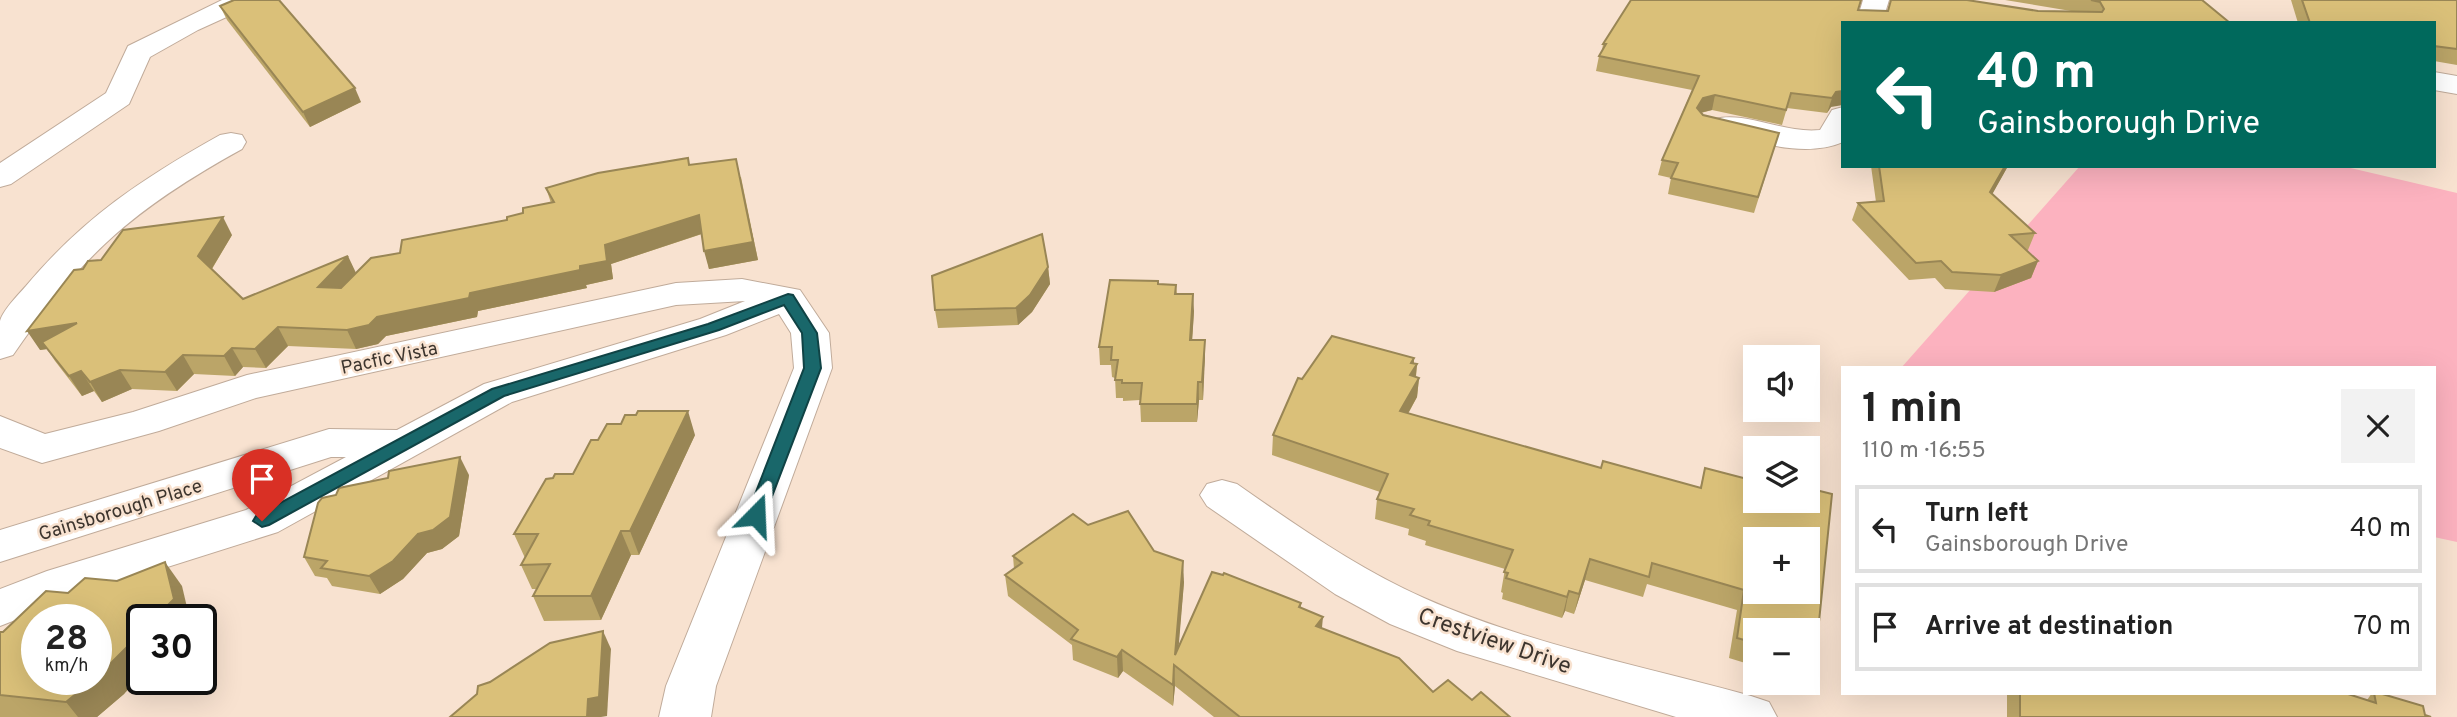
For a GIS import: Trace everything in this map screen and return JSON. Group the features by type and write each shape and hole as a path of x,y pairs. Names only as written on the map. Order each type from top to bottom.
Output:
{"street":[{"path":"0,177 119,97 138,52 189,24 244,0"},
{"path":"1871,21 1876,0"},
{"path":"2436,81 2457,85"},
{"path":"1711,122 1810,141 1828,140 1840,125"},
{"path":"0,347 19,318 94,234 155,185 231,142"},
{"name":"Pacfic Vista","path":"0,429 42,449 145,422 247,388 676,294 742,290 788,298"},
{"path":"0,608 63,583 262,521 498,393 713,327 788,298 810,333 813,368 691,686 685,717"},
{"name":"Gainsborough Place","path":"0,546 330,443 403,444"},
{"name":"Crestview Drive","path":"1222,495 1324,567 1435,623 1554,662 1751,717"}],"shaded area":[{"path":"2078,168 2351,168 2457,193 2457,542 2436,537 2436,366 1903,366"}],"building":[{"path":"234,0 279,0 355,88 303,112 220,6"},
{"path":"1631,0 1861,0 1858,10 1888,11 1891,0 1967,0 2038,11 2102,12 2104,9 2100,2 2091,0 2202,0 2228,21 1841,21 1841,91 1836,92 1832,98 1791,93 1786,110 1715,95 1703,98 1697,108 1703,115 1779,133 1758,197 1671,178 1678,163 1662,160 1699,76 1599,56 1606,44 1603,44"},
{"path":"2302,0 2457,0 2457,49 2436,46 2436,21 2309,21"},
{"path":"688,158 689,165 736,159 753,242 704,251 699,215 605,245 607,261 580,266 580,270 470,293 469,298 377,317 369,325 347,330 278,327 255,349 232,348 224,356 183,355 165,372 120,370 90,382 81,371 69,376 42,342 77,323 27,331 74,270 83,269 88,261 101,260 123,230 223,217 198,256 243,299 348,256 318,287 341,288 371,258 400,253 402,240 507,220 507,217 523,213 523,208 554,202 546,188 598,173"},
{"path":"1879,168 2004,168 1990,192 2035,233 2010,235 2038,261 2001,275 1952,272 1941,261 1916,263 1858,203 1884,201"},
{"path":"1042,234 1048,267 1030,295 1016,308 935,310 932,276"},
{"path":"1110,280 1158,281 1158,284 1176,285 1175,294 1193,294 1190,340 1205,340 1202,382 1198,382 1197,404 1140,404 1142,383 1122,383 1122,380 1115,380 1118,360 1111,360 1112,347 1099,347"},
{"path":"1332,336 1414,358 1411,363 1417,364 1410,375 1419,378 1400,411 1601,468 1603,461 1701,488 1705,468 1743,478 1743,513 1820,513 1820,491 1832,494 1819,618 1743,618 1743,640 1737,638 1743,597 1743,604 1820,604 1820,527 1743,527 1743,590 1652,563 1649,577 1590,559 1579,594 1569,591 1567,597 1506,578 1508,573 1504,572 1513,550 1428,525 1430,521 1410,515 1414,509 1377,499 1388,474 1273,435 1298,378 1302,379"},
{"path":"638,411 688,411 630,531 621,531 591,596 533,596 550,564 521,565 538,534 514,534 546,479 553,478 555,474 573,474 591,440 598,440 607,424 621,424 625,415 636,415"},
{"path":"460,457 450,517 433,530 418,534 393,561 369,576 321,568 327,561 304,557 318,503 322,498 336,495 339,488 388,478 389,471"},
{"path":"1128,511 1154,551 1183,561 1175,655 1212,572 1224,573 1301,603 1299,607 1323,617 1316,626 1399,658 1433,692 1448,680 1472,700 1481,692 1510,717 1240,717 1174,665 1173,685 1122,650 1117,657 1071,639 1078,630 1005,575 1022,563 1013,556 1073,514 1088,525"},
{"path":"165,562 174,599 169,604 126,604 126,648 112,662 112,604 32,604 46,591 68,593 85,578 117,581"},
{"path":"21,615 21,695 75,695 66,702 0,695 0,632"},
{"path":"603,631 599,697 588,699 587,717 450,717 477,694 478,686 490,682 550,643"},
{"path":"2020,695 2351,695 2376,703 2374,695 2386,695 2423,706 2425,715 2431,717 2020,717"}],"route":[{"path":"262,521 498,393 713,327 788,298 810,333 813,368 756,515"}]}
